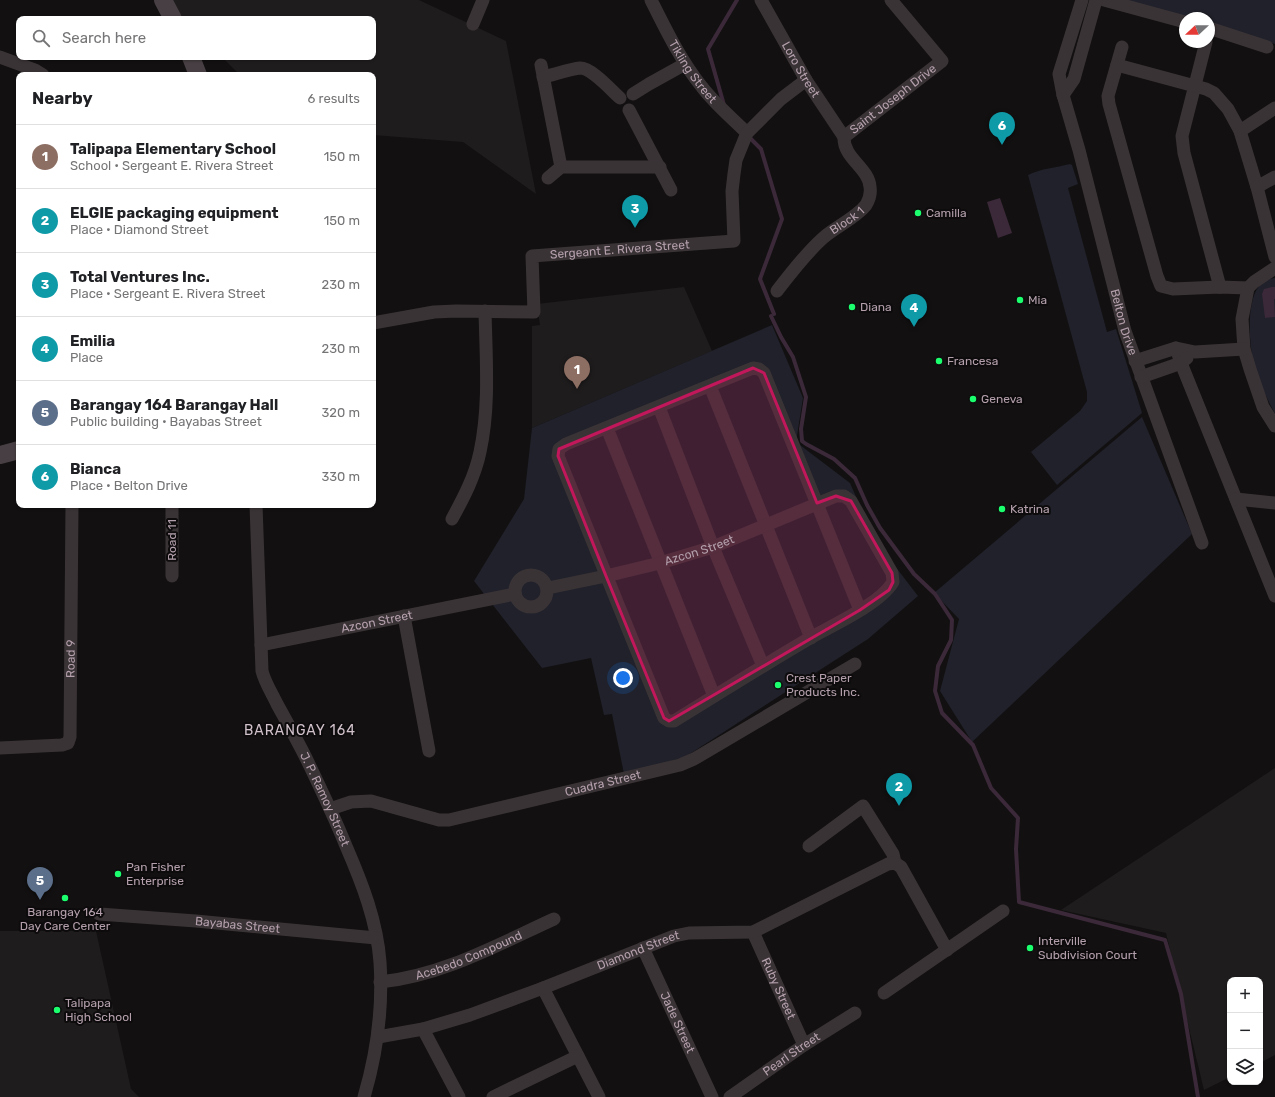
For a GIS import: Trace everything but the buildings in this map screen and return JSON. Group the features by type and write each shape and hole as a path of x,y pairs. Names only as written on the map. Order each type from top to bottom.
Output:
{"street":[{"path":"163,0 171,16"},
{"path":"472,24 483,0"},
{"name":"Tikling Street","path":"651,0 665,29 686,66 706,92 747,133"},
{"name":"Loro Street","path":"761,0 806,80 844,137"},
{"name":"Saint Joseph Drive","path":"844,137 942,61 891,0"},
{"name":"Belton Drive","path":"1082,0 1059,74 1125,331 1202,543"},
{"path":"1064,95 1074,79 1096,0"},
{"path":"1104,0 1179,20"},
{"path":"1215,31 1267,47"},
{"path":"1122,47 1108,96 1109,104 1156,276 1161,286 1173,289 1220,287 1248,288"},
{"path":"1204,48 1182,136 1184,153 1220,287"},
{"path":"0,58 38,72"},
{"path":"192,60 197,72"},
{"path":"1117,65 1194,85 1214,94 1228,109 1240,131 1257,187 1275,257"},
{"path":"635,97 652,89 686,66"},
{"path":"561,166 542,71 581,68 595,75 620,98 621,107 629,110 671,190"},
{"name":"Sergeant E. Rivera Street","path":"376,322 434,312 534,312 532,256 734,242 732,191 734,174 736,160 747,133 781,99 806,80"},
{"path":"620,98 627,92 635,97"},
{"path":"629,110 634,108 635,97"},
{"path":"1240,131 1275,108"},
{"name":"Block 1","path":"777,291 810,250 824,237 866,205 870,194 870,185 866,176 845,147 844,137"},
{"path":"548,178 561,166 660,167"},
{"path":"1257,187 1275,177"},
{"path":"1275,268 1254,282 1248,288 1242,319 1244,349 1263,406 1275,426"},
{"path":"452,519 467,491 480,452 486,395 485,311"},
{"path":"1176,348 1236,499 1269,565 1275,596"},
{"path":"1136,361 1176,348 1195,352 1244,349"},
{"path":"1141,377 1181,363 1195,352"},
{"path":"753,368 759,369 764,373 860,610 763,666 674,721 669,722 664,718 558,456 559,449 566,444 710,386 753,368"},
{"path":"710,386 811,638"},
{"path":"658,407 713,547 763,666"},
{"path":"607,428 714,696"},
{"path":"0,455 16,451"},
{"name":"Azcon Street","path":"548,588 660,563 713,547 817,503 836,496 844,496 851,501 892,573 893,582 889,590 860,610"},
{"path":"1236,499 1275,503"},
{"name":"Road 9","path":"0,748 62,745 68,742 70,737 72,508"},
{"name":"Road 11","path":"172,508 172,576"},
{"name":"J. P. Ramoy Street","path":"256,508 262,671 266,682 330,809 362,883 376,938 380,961 378,1036 364,1097"},
{"path":"525,575 536,575 542,578 548,588 546,599 542,604 532,608 521,604 517,600 515,594 517,583 525,575"},
{"name":"Azcon Street","path":"261,645 515,594"},
{"path":"404,616 429,751"},
{"name":"Cuadra Street","path":"330,809 351,802 371,801 439,820 449,820 680,765 694,759 855,664"},
{"path":"809,846 863,806 892,854 895,863 901,867 948,950"},
{"name":"Diamond Street","path":"378,1036 423,1029 470,1015 674,936 689,933 753,932 888,864 895,863"},
{"path":"884,993 1003,911"},
{"name":"Bayabas Street","path":"99,914 196,921 376,938"},
{"name":"Acebedo Compound","path":"380,982 401,980 453,964 554,919"},
{"name":"Ruby Street","path":"753,932 804,1046"},
{"name":"Jade Street","path":"643,948 712,1097"},
{"path":"543,988 599,1097"},
{"name":"Pearl Street","path":"730,1097 855,1013"},
{"path":"423,1029 459,1097"},
{"path":"493,1097 578,1056"}],"highlighted area":[{"path":"753,368 764,373 817,503 836,496 851,501 892,573 893,582 889,590 860,610 669,721 664,718 606,576 558,456 559,449"}],"shaded area":[{"path":"172,0 419,0 506,41 536,194 463,142 376,135 376,72 237,72 225,60 376,60 376,16 182,16"},
{"path":"1124,0 1275,0 1275,44 1215,27 1215,12 1179,12 1179,16"},
{"path":"1070,164 1072,165 1078,184 1068,188 1107,332 1116,329 1142,413 1057,485 1031,452 1080,411 1087,401 1087,392 1028,175 1043,169"},
{"path":"1000,198 1012,233 998,238 987,202"},
{"path":"1275,278 1275,414 1263,389 1252,356 1250,313 1255,293 1259,286 1268,280"},
{"path":"684,287 712,351 532,428 532,326 540,325 537,304"},
{"path":"1275,287 1275,317 1265,318 1262,294 1264,289"},
{"path":"772,325 803,398 796,442 850,483 875,540 918,596 868,639 685,757 624,774 612,714 604,715 591,658 542,668 474,581 524,499 532,428"},
{"path":"1142,417 1192,534 972,742 940,691 959,619 934,593"},
{"path":"1275,768 1275,1055 1263,1061 1263,977 1227,977 1227,1078 1204,1090 1166,933 1061,910"},
{"name":"Talipapa High School","path":"0,931 96,931 131,1089 139,1097 0,1097"}],"waterway":[{"path":"724,105 708,49 737,0"},
{"path":"748,136 761,149 782,219 760,279 774,314"},
{"path":"771,316 793,357 806,397 801,429 802,441 834,459 855,478 867,505 880,528 914,574 935,594 952,620 951,640 938,666 935,691 942,713 973,745 991,788 1018,818 1016,849 1019,902 1165,940 1181,994 1198,1097"}],"place":[{"name":"Bianca","path":"1002,145"},
{"name":"Camilla","path":"918,213"},
{"name":"Total Ventures Inc.","path":"635,228"},
{"name":"Mia","path":"1020,300"},
{"name":"Diana","path":"852,307"},
{"name":"Emilia","path":"914,327"},
{"name":"Francesa","path":"939,361"},
{"name":"Talipapa Elementary School","path":"577,389"},
{"name":"Geneva","path":"973,399"},
{"name":"Katrina","path":"1002,509"},
{"name":"Crest Paper Products Inc.","path":"778,685"},
{"name":"ELGIE packaging equipment","path":"899,806"},
{"name":"Pan Fisher Enterprise","path":"118,874"},
{"name":"Barangay 164 Day Care Center","path":"65,898"},
{"name":"Barangay 164 Barangay Hall","path":"40,900"},
{"name":"Interville Subdivision Court","path":"1030,948"},
{"name":"Talipapa High School","path":"57,1010"}],"district":[{"name":"BARANGAY 164","path":"300,730"}]}
